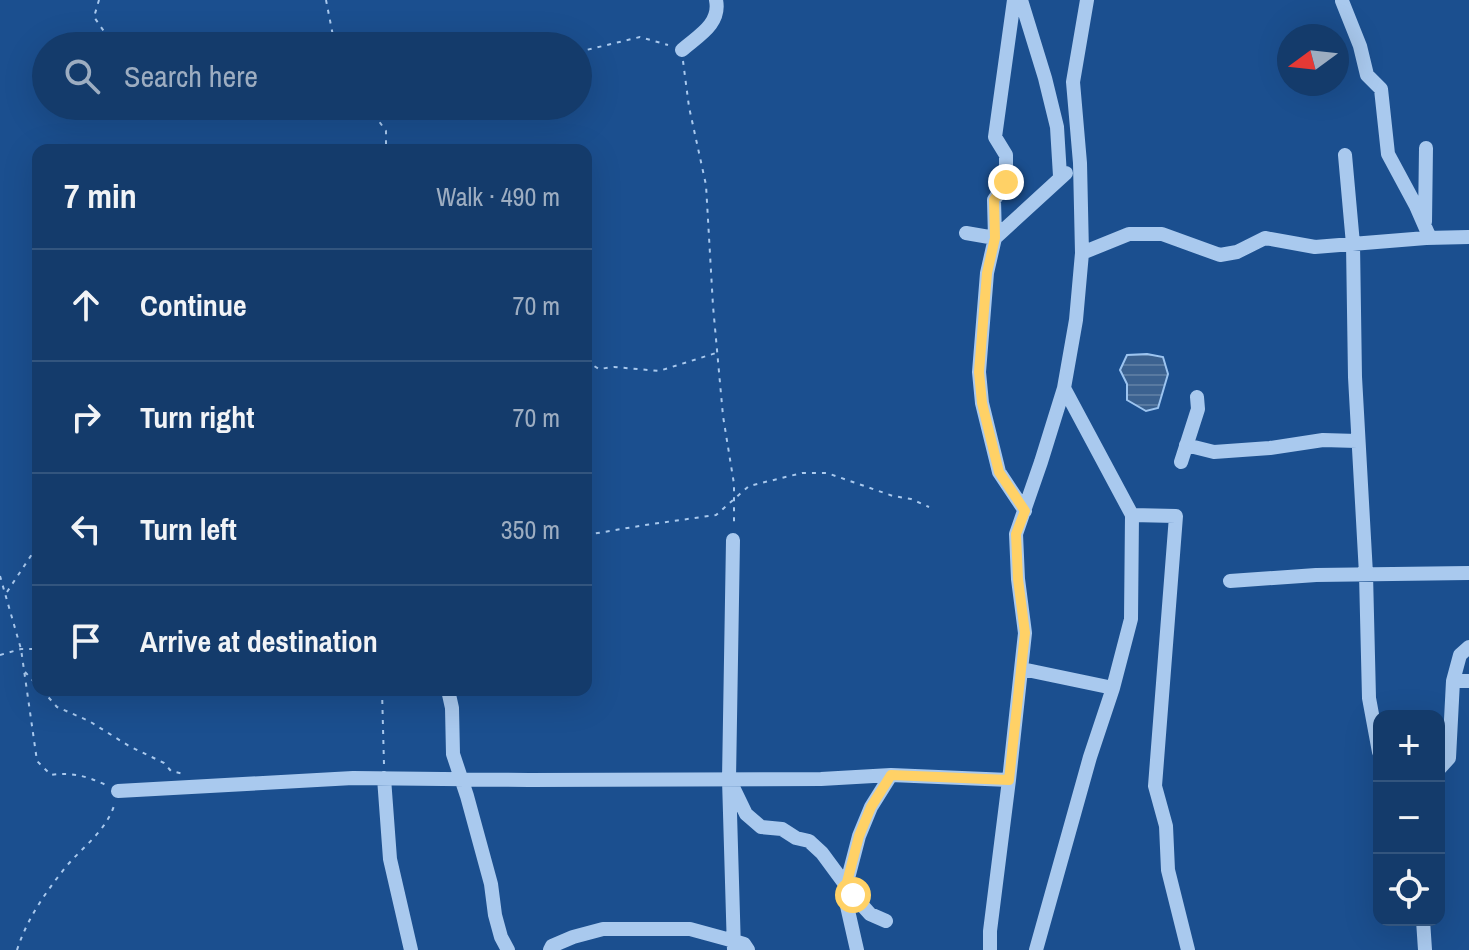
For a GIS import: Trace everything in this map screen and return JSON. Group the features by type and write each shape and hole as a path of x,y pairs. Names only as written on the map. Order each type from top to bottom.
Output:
{"street":[{"path":"682,50 713,24 718,10 716,0"},
{"path":"1014,0 995,137 1006,155 1006,182 994,200 995,238 987,273 979,372 982,403 999,472 1025,511"},
{"path":"1021,0 1057,127 1060,176"},
{"path":"990,950 1025,633 1016,534 1064,388 1076,320 1082,253 1080,163 1073,82 1087,0"},
{"path":"1342,1 1360,46 1367,75 1381,89 1388,154 1427,232"},
{"path":"1426,148 1427,232"},
{"path":"1345,155 1353,244 1357,441 1366,574 1369,698 1373,720"},
{"path":"995,238 1060,176 1080,163"},
{"path":"1082,253 1129,234 1162,234 1220,255 1237,252 1265,238 1315,247 1427,232 1469,237"},
{"path":"966,233 995,238"},
{"path":"1036,950 1131,619 1132,515 1064,388"},
{"path":"1181,462 1198,409 1197,397"},
{"path":"1186,445 1214,452 1323,440 1357,441"},
{"path":"1132,515 1176,516 1155,786 1166,826 1168,870 1188,950"},
{"path":"733,540 729,779 734,945"},
{"path":"1230,581 1316,575 1469,573"},
{"path":"1445,762 1449,758 1453,681 1460,655 1469,647"},
{"path":"1022,669 1113,688"},
{"path":"1453,681 1469,681"},
{"path":"449,696 453,754 491,884 501,937 508,950"},
{"path":"118,791 384,778 821,779 891,775 1009,780"},
{"path":"857,950 847,906 846,886 859,836 871,807 891,775"},
{"path":"384,778 390,859 411,950"},
{"path":"729,779 746,814 761,827 782,829 796,838 809,841 870,914 886,921"},
{"path":"1423,926 1425,950"},
{"path":"550,950 552,946 573,937 603,929 690,929 734,945 744,944 748,950"}],"path":[{"path":"99,0 94,17 104,32"},
{"path":"326,0 332,32"},
{"path":"592,49 640,37 682,50 689,107 706,185 723,416 734,484 733,540"},
{"path":"378,120 386,131 386,144"},
{"path":"592,365 599,369 614,367 659,371 718,352"},
{"path":"592,534 716,515 749,486 802,473 827,473 929,507"},
{"path":"6,593 32,554"},
{"path":"0,576 21,649 37,761 51,775 70,773 94,779 118,791 113,810 93,840 66,867 36,907 17,950"},
{"path":"0,655 32,649"},
{"path":"24,671 32,680"},
{"path":"47,696 57,707 89,721 164,763 171,771 184,774"},
{"path":"382,696 384,778"}],"water":[{"path":"1127,355 1163,357 1168,374 1158,408 1146,411 1127,400 1127,384 1120,370"}],"route":[{"path":"853,895 846,886 859,836 871,807 891,775 1009,780 1025,633 1016,534 1025,511 999,472 988,433 979,372 987,273 995,238 994,200 1006,182"}]}
